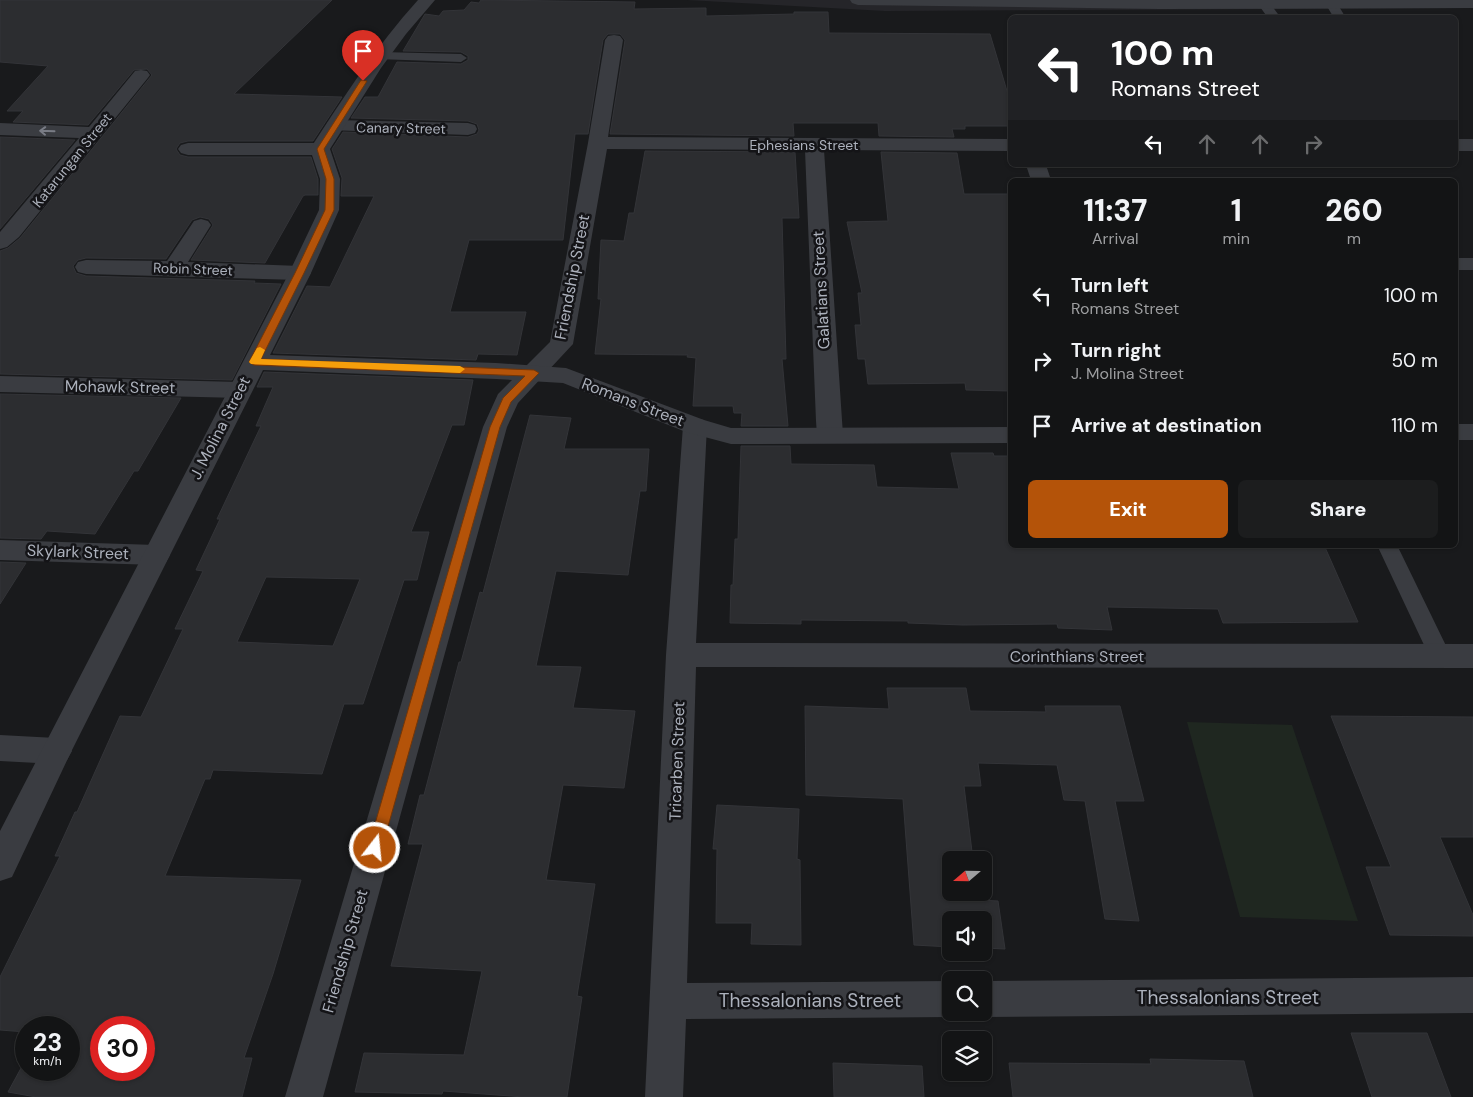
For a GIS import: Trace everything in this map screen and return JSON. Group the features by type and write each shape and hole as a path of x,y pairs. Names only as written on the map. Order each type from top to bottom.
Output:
{"street":[{"path":"188,148 320,149 381,56 427,0"},
{"path":"858,0 1264,4 1473,3"},
{"name":"Friendship Street","path":"304,1097 495,427 507,400 561,344 598,143 614,40"},
{"name":"Katarungan Street","path":"0,243 12,233 141,75"},
{"name":"Canary Street","path":"335,126 468,130"},
{"path":"0,130 94,133"},
{"name":"Ephesians Street","path":"598,143 1008,145"},
{"name":"Galatians Street","path":"814,145 830,435"},
{"path":"1458,145 1473,145"},
{"name":"J. Molina Street","path":"0,866 56,751 300,273 330,210 330,179 320,149"},
{"path":"173,268 202,225"},
{"path":"1458,264 1473,264"},
{"name":"Robin Street","path":"86,267 300,273"},
{"name":"Romans Street","path":"254,362 534,373 566,376 695,426 731,436 1008,434"},
{"name":"Mohawk Street","path":"0,384 240,390"},
{"name":"Tricarben Street","path":"664,1097 681,655 695,426"},
{"path":"1458,432 1473,432"},
{"name":"Skylark Street","path":"0,550 156,555"},
{"name":"Corinthians Street","path":"681,655 1473,656"},
{"path":"0,748 56,751"},
{"name":"Thessalonians Street","path":"992,999 1473,995"},
{"name":"Thessalonians Street","path":"669,1001 942,999"}],"lane":[{"path":"1331,3 1338,15"},
{"path":"1264,4 1273,15"},
{"path":"381,56 461,58"},
{"path":"1388,548 1440,656"}],"shaded area":[{"path":"687,0 1473,0 1473,8 885,11"},
{"path":"1187,722 1292,725 1358,921 1240,917"}],"building":[{"path":"0,0 332,0 234,94 342,97 313,141 188,141 180,143 176,149 180,155 188,157 311,157 318,179 318,195 303,196 265,263 191,260 213,225 209,219 200,217 192,220 166,259 86,258 78,260 73,266 76,273 86,276 255,281 254,283 281,284 232,380 0,374 0,251 8,248 20,238 152,75 147,69 134,70 88,125 13,122 23,111 7,111 48,66 0,62"},
{"path":"481,0 635,2 634,9 706,8 706,16 828,12 829,33 990,34 1008,94 1008,126 965,126 965,129 952,129 954,137 879,136 878,123 793,123 794,136 610,134 625,40 620,34 608,34 603,40 588,134 575,134 563,240 469,240 450,312 526,312 517,355 478,354 476,360 273,353 307,286 330,287 374,196 341,196 342,178 332,149 343,132 468,137 477,134 479,130 477,124 468,121 351,118 365,97 378,97 397,62 461,64 468,60 468,56 461,52 403,51 425,14 439,16 443,11 464,10 471,2 479,3"},
{"path":"0,137 75,140 0,229"},
{"path":"645,151 795,152 799,218 782,218 786,359 782,359 788,426 741,426 742,413 734,413 733,406 693,406 696,358 687,357 688,355 595,354 601,299 598,299 601,240 624,241 629,213 634,213"},
{"path":"881,152 957,153 964,194 1008,194 1008,391 966,390 965,383 868,384 865,359 858,359 855,325 861,325 858,293 862,293 847,222 888,221"},
{"path":"264,372 473,380 464,425 452,425 411,532 429,532 417,580 404,580 363,704 344,704 322,774 213,770 210,779 205,779 165,876 301,880 273,974 244,1058 252,1058 242,1097 36,1097 8,1092 15,1079 15,1081 80,1081 80,1016 15,1016 15,1031 0,1030 0,977 60,856 55,856 120,716 141,717 183,629 175,629 203,571 196,570 220,519 217,519 261,426 256,426 273,387 257,387","holes":["266,577 360,579 333,646 237,642"]},
{"path":"0,394 181,398 138,471 134,471 95,534 47,531 41,539 0,538"},
{"path":"530,415 571,418 564,449 649,449 646,491 640,491 628,575 556,571 536,666 581,667 573,708 635,711 624,788 563,785 546,880 595,884 577,996 582,997 567,1097 524,1097 443,1091 442,1094 355,1092 364,1053 464,1055 482,971 391,966 423,844 408,844 420,795 424,795 459,662 461,662 480,592 483,593"},
{"path":"741,446 790,446 791,464 874,465 877,487 959,489 951,453 993,453 994,456 1008,456 1008,548 1325,548 1358,622 1223,623 1218,609 1107,607 1112,630 1058,628 1057,624 963,625 908,623 908,621 801,620 801,624 730,623 735,539 738,539"},
{"path":"0,562 26,563 0,604"},
{"path":"887,688 966,688 970,711 1046,712 1045,706 1120,706 1144,801 1115,801 1139,921 1105,919 1085,801 1064,800 1057,765 978,763 981,786 964,786 972,851 942,851 942,901 998,901 1005,949 992,948 992,911 942,911 942,947 914,945 903,799 806,795 805,706 889,709"},
{"path":"1331,716 1473,717 1473,837 1440,837 1473,915 1473,936 1390,935 1366,867 1391,867"},
{"path":"717,805 799,809 797,859 800,860 801,945 751,944 752,923 716,923 717,849 713,849"},
{"path":"1351,1033 1427,1033 1451,1097 1372,1097"},
{"path":"1150,1059 1244,1061 1253,1097 1013,1097 1009,1063 1151,1064"},
{"path":"833,1063 922,1066 924,1097 834,1097"}],"slow traffic":[{"path":"260,350 254,362 460,369"}],"route":[{"path":"363,81 320,149 330,179 330,210 254,362 534,373 507,400 495,427 375,848"}]}
